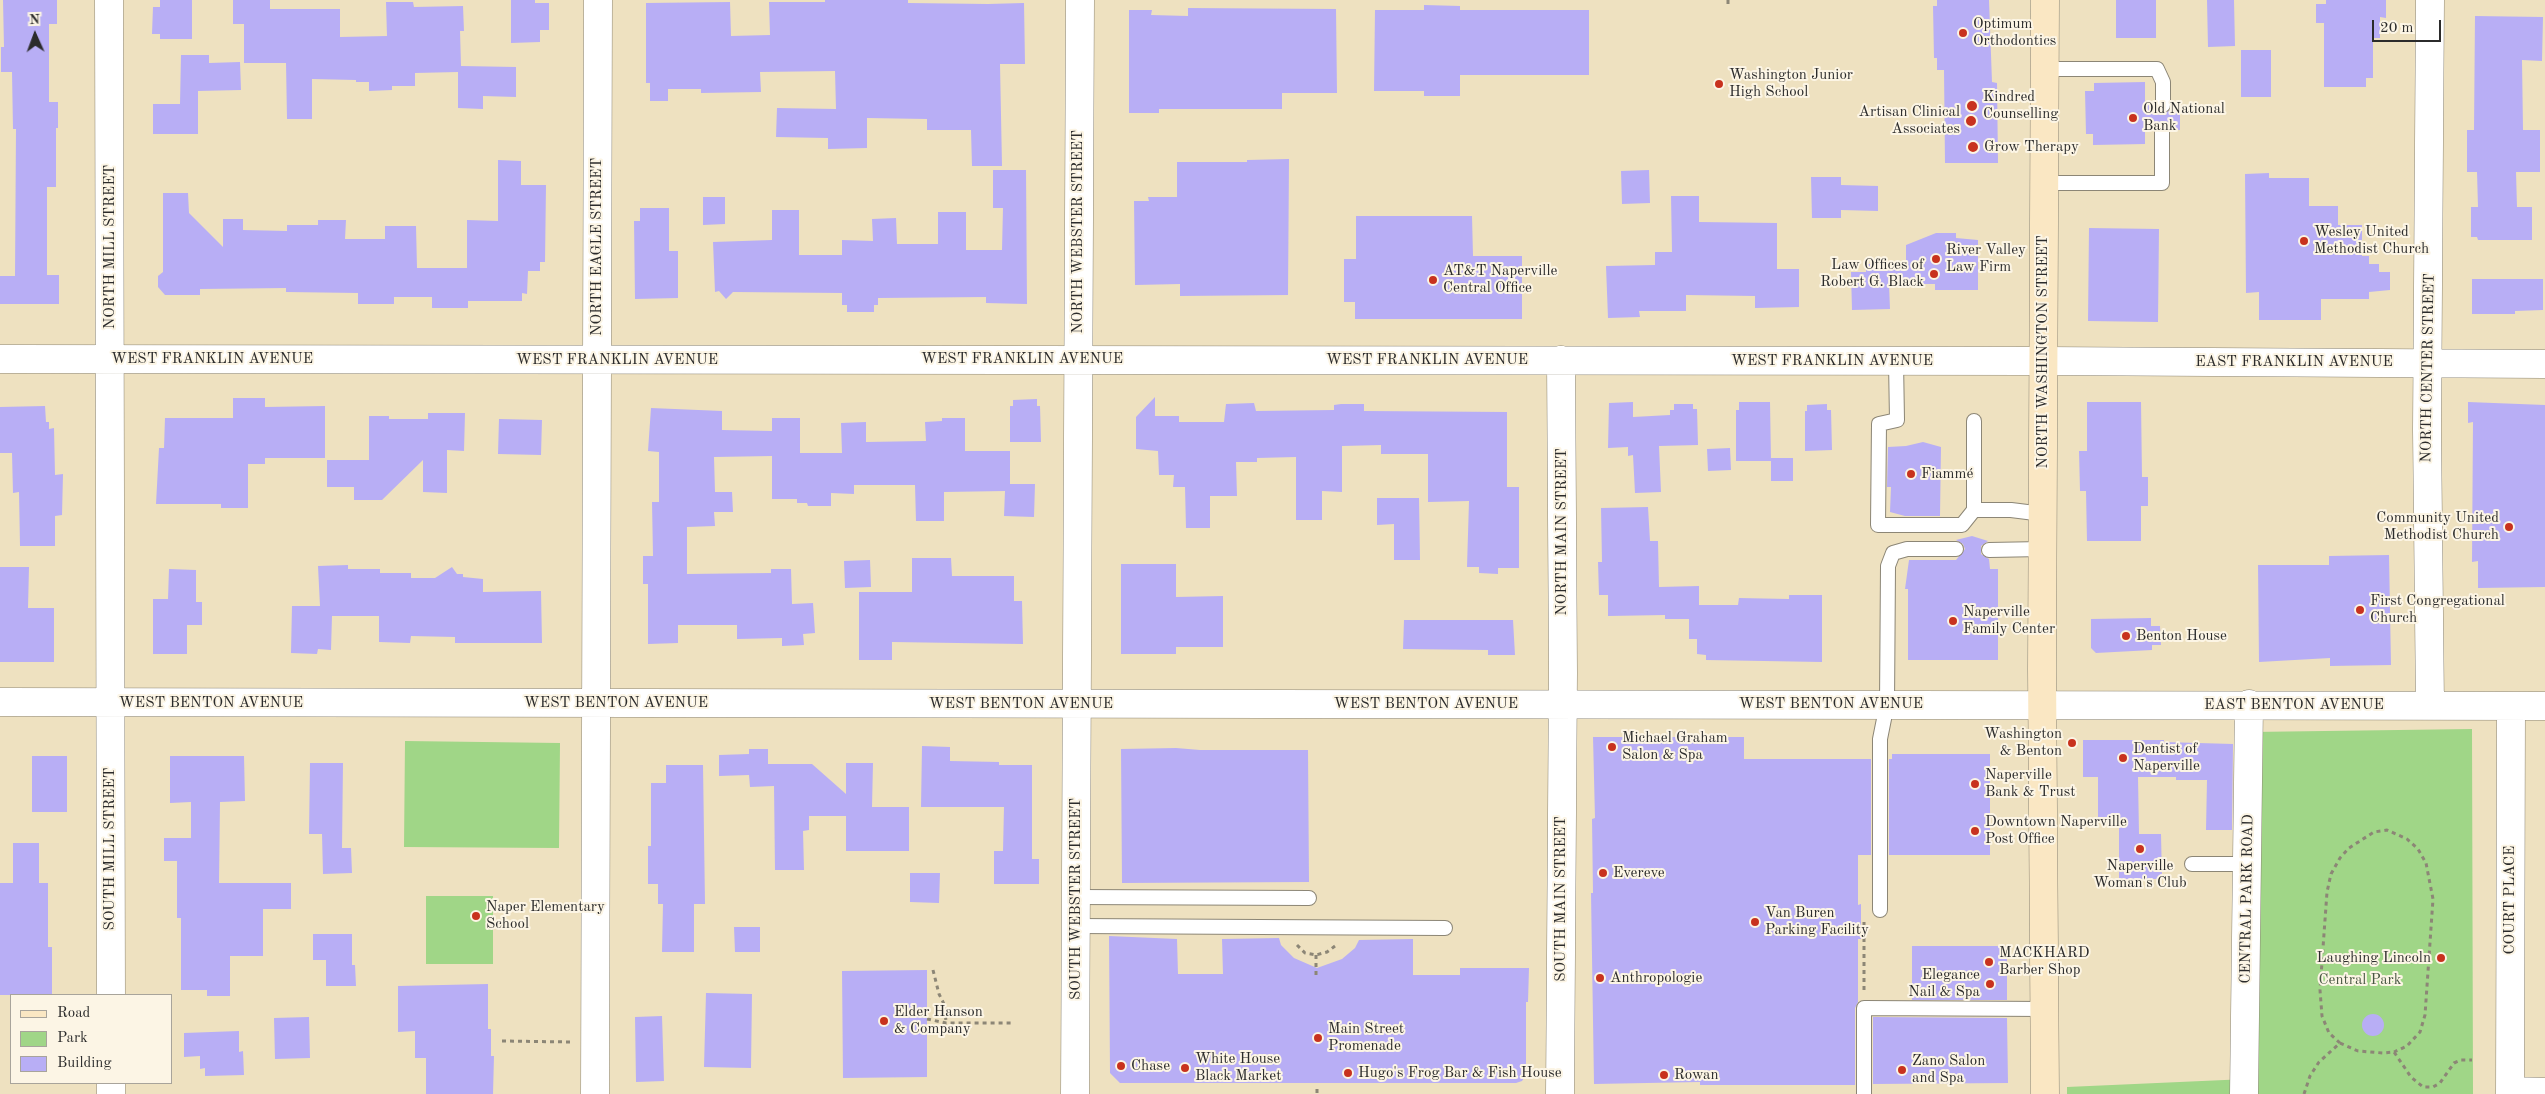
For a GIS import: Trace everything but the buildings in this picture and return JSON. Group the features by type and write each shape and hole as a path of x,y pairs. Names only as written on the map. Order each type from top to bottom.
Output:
{"main road":[{"name":"NORTH WASHINGTON STREET","path":"2044,0 2042,704 2046,1094"}],"street":[{"name":"NORTH MILL STREET","path":"110,0 110,703"},
{"name":"NORTH EAGLE STREET","path":"595,1094 598,0"},
{"name":"NORTH WEBSTER STREET","path":"1077,704 1080,0"},
{"name":"NORTH CENTER STREET","path":"2430,0 2428,363 2430,706"},
{"name":"WEST FRANKLIN AVENUE","path":"0,359 1896,362 2043,360"},
{"name":"NORTH MAIN STREET","path":"1561,360 1562,704"},
{"name":"EAST FRANKLIN AVENUE","path":"2043,360 2545,364"},
{"name":"WEST BENTON AVENUE","path":"0,702 2042,704"},
{"name":"SOUTH MILL STREET","path":"110,703 111,994"},
{"name":"SOUTH WEBSTER STREET","path":"1075,1094 1077,704"},
{"name":"SOUTH MAIN STREET","path":"1560,1094 1562,704"},
{"name":"EAST BENTON AVENUE","path":"2042,704 2545,706"},
{"name":"CENTRAL PARK ROAD","path":"2244,1094 2250,704"},
{"name":"COURT PLACE","path":"2510,1092 2511,706"},
{"path":"2510,1092 2545,1092"}],"lane":[{"path":"2044,69 2157,69 2163,82 2163,105"},
{"path":"2044,183 2162,183 2162,130"},
{"path":"1896,362 1897,420 1879,424 1878,525 1962,525 1974,510 1974,421"},
{"path":"1974,510 2011,510 2043,514"},
{"path":"1880,910 1880,739 1887,704 1888,566 1893,553 1907,549 1956,549"},
{"path":"1989,550 2042,549"},
{"path":"2192,864 2247,864"},
{"path":"1076,897 1309,898"},
{"path":"1076,926 1445,928"},
{"path":"1864,1094 1864,1008 2045,1009"}],"path":[{"path":"2386,830 2407,839 2418,849 2426,863 2432,899 2426,1015 2420,1032 2407,1046 2394,1052 2358,1051 2340,1043 2329,1033 2320,990 2327,892 2331,874 2340,858 2349,848 2374,832 2386,830"},
{"path":"1316,955 1316,975"},
{"path":"933,970 939,994 946,1006 946,1023"},
{"path":"927,1019 946,1023 1012,1023"},
{"path":"502,1041 581,1042"},
{"path":"2304,1094 2310,1076 2320,1062 2340,1043"},
{"path":"2394,1052 2411,1077 2423,1087 2433,1087 2440,1083 2454,1063 2461,1060 2472,1060"},
{"path":"1317,1085 1317,1093"}],"green space":[{"name":"Central Park","path":"2472,729 2473,1094 2067,1094 2067,1087 2247,1079 2251,732"},
{"path":"405,741 560,743 559,848 404,847"},
{"path":"426,896 493,896 493,964 426,964"}],"place":[{"name":"Optimum Orthodontics","path":"1963,33"},
{"name":"Washington Junior High School","path":"1719,84"},
{"name":"Kindred Counselling","path":"1972,106"},
{"name":"Old National Bank","path":"2133,118"},
{"name":"Artisan Clinical Associates","path":"1971,121"},
{"name":"Grow Therapy","path":"1973,147"},
{"name":"Wesley United Methodist Church","path":"2304,241"},
{"name":"River Valley Law Firm","path":"1936,259"},
{"name":"Law Offices of Robert G. Black","path":"1934,274"},
{"name":"AT&T Naperville Central Office","path":"1433,280"},
{"name":"Fiammé","path":"1911,474"},
{"name":"Community United Methodist Church","path":"2509,527"},
{"name":"First Congregational Church","path":"2360,610"},
{"name":"Naperville Family Center","path":"1953,621"},
{"name":"Benton House","path":"2126,636"},
{"name":"Washington & Benton","path":"2072,743"},
{"name":"Michael Graham Salon & Spa","path":"1612,747"},
{"name":"Dentist of Naperville","path":"2123,758"},
{"name":"Naperville Bank & Trust","path":"1975,784"},
{"name":"Downtown Naperville Post Office","path":"1975,831"},
{"name":"Naperville Woman's Club","path":"2140,849"},
{"name":"Evereve","path":"1603,873"},
{"name":"Naper Elementary School","path":"476,916"},
{"name":"Van Buren Parking Facility","path":"1755,922"},
{"name":"Laughing Lincoln","path":"2441,958"},
{"name":"MACKHARD Barber Shop","path":"1989,962"},
{"name":"Anthropologie","path":"1600,978"},
{"name":"Elegance Nail & Spa","path":"1990,984"},
{"name":"Elder Hanson & Company","path":"884,1021"},
{"name":"Main Street Promenade","path":"1318,1038"},
{"name":"Chase","path":"1121,1066"},
{"name":"White House Black Market","path":"1185,1068"},
{"name":"Zano Salon and Spa","path":"1902,1070"},
{"name":"Hugo's Frog Bar & Fish House","path":"1348,1073"},
{"name":"Rowan","path":"1664,1075"}]}
